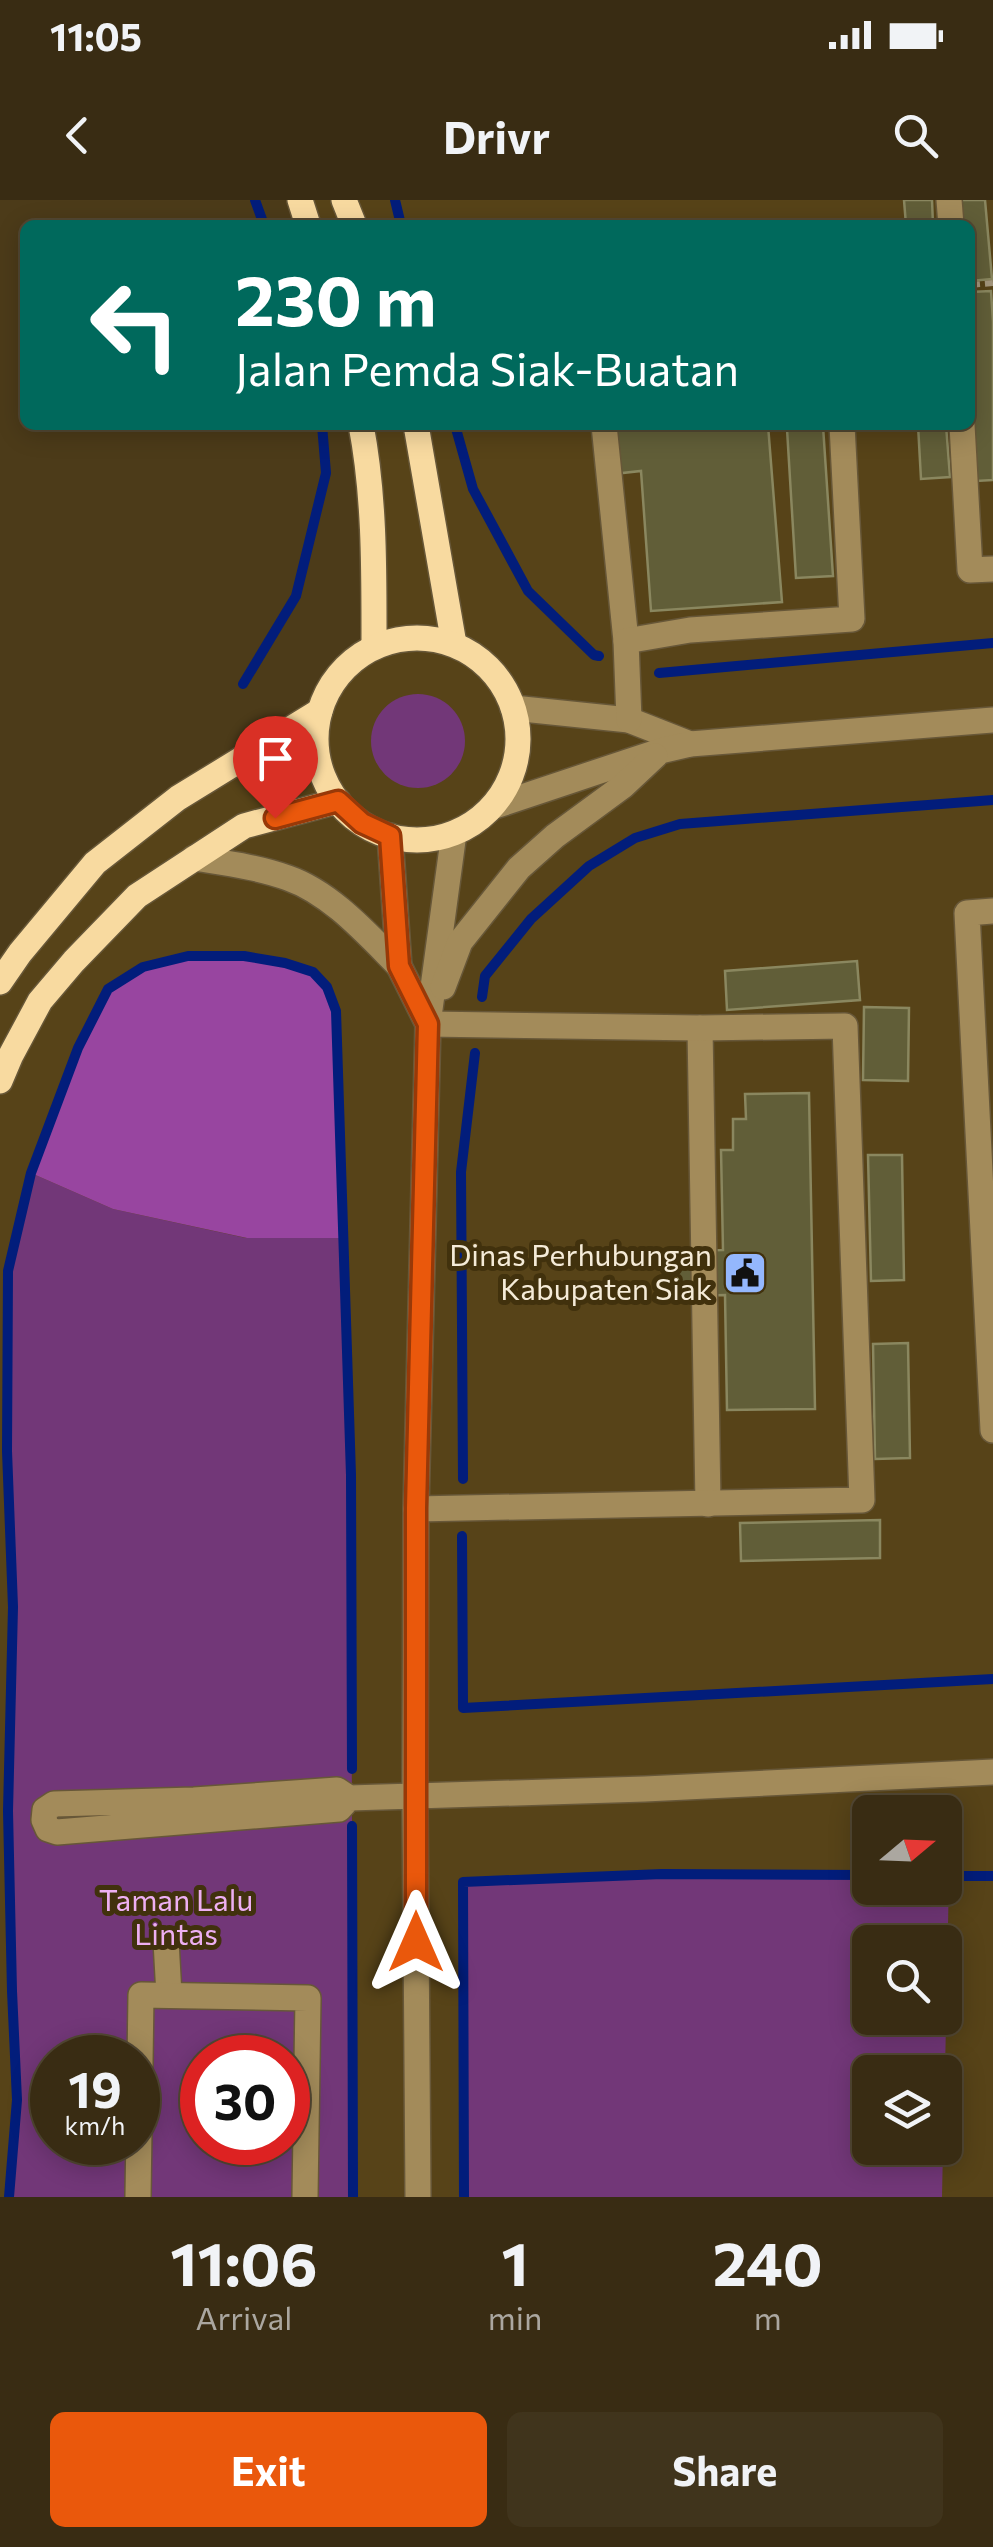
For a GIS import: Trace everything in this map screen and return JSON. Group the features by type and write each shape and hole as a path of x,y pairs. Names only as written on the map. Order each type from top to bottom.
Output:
{"main road":[{"path":"362,430 374,562 374,647"},
{"path":"417,430 454,644"},
{"path":"414,638 454,644 474,655 504,687 518,734 516,760 507,785 492,807 454,833 434,839 390,836 362,823 338,801 326,781 316,735 320,711 340,673 374,647 414,638"},
{"path":"0,982 96,862 178,798 320,711"},
{"path":"0,1081 40,1002 137,896 244,826 338,801"}],"street":[{"path":"605,430 626,641 629,720"},
{"path":"626,641 690,630 852,619 842,430"},
{"path":"962,430 970,570 993,568"},
{"path":"513,708 629,720 690,744"},
{"path":"492,807 690,744 993,720"},
{"path":"428,1024 460,942 519,868 623,786 660,751"},
{"path":"418,2197 416,1508 428,1024 454,833"},
{"path":"390,836 399,966"},
{"path":"194,858 289,878 325,898 399,966 428,1024"},
{"path":"993,911 966,913 993,1430"},
{"path":"416,1508 862,1500 845,1026 428,1024"},
{"path":"700,1028 708,1504"},
{"path":"349,1798 339,1809 57,1832 48,1829 44,1820 46,1810 54,1804 337,1790 349,1798 993,1772"},
{"path":"166,1941 170,1995"},
{"path":"138,2197 141,1995 308,1998 305,2197"}],"shaded area":[{"path":"300,200 993,200 993,2197 0,2197 0,982 95,863 320,711 340,673 374,647 361,430 975,430 975,220 306,220"},
{"path":"188,956 290,963 316,975 326,987 336,1011 344,1238 247,1238 113,1209 31,1173 78,1048 108,989 143,967"}],"green space":[{"path":"418,694 436,698 451,708 461,723 465,741 461,759 451,774 436,784 418,788 400,784 385,774 375,759 371,741 375,723 385,708 400,698"},
{"name":"Taman Lalu Lintas","path":"31,1173 113,1209 246,1238 344,1238 351,1475 353,2197 9,2197 17,2100 8,1811 13,1607 7,1451 8,1271"},
{"path":"662,1874 852,1875 852,1905 948,1905 948,1925 852,1925 852,2035 946,2035 945,2055 852,2055 852,2165 943,2165 942,2197 464,2197 463,1882"}],"building":[{"path":"904,200 932,200 933,220 906,220"},
{"path":"957,200 985,200 992,279 975,281 975,220 958,220"},
{"path":"991,291 993,322 993,480 976,481 973,430 975,292"},
{"path":"599,430 768,430 782,602 651,611 641,471 604,475"},
{"path":"787,430 823,430 833,576 796,578"},
{"path":"918,430 946,430 950,477 921,479"},
{"path":"857,961 860,1000 727,1010 725,971"},
{"path":"864,1007 909,1008 908,1081 863,1080"},
{"name":"Dinas Perhubungan Kabupaten Siak","path":"809,1093 815,1409 727,1410 725,1295 679,1296 678,1251 723,1250 721,1150 733,1150 733,1119 746,1119 745,1094"},
{"path":"868,1155 902,1155 904,1280 871,1281"},
{"path":"908,1343 910,1458 875,1459 873,1344"},
{"path":"880,1520 880,1558 741,1561 740,1523"}],"waterway":[{"path":"255,200 262,220"},
{"path":"395,200 400,220"},
{"path":"243,684 296,596 326,473 322,430"},
{"path":"456,430 473,489 528,591 599,656"},
{"path":"659,673 993,643"},
{"path":"482,997 485,976 531,919 589,866 635,838 680,824 993,800"},
{"path":"9,2197 17,2100 8,1811 13,1607 7,1451 8,1271 31,1173 78,1048 108,989 143,967 188,956 244,956 313,972 327,987 336,1011 351,1475 352,1769"},
{"path":"463,1479 461,1172 475,1053"},
{"path":"462,1536 463,1708 993,1679"},
{"path":"352,1826 353,2197"},
{"path":"464,2197 463,1882 662,1874 852,1875"},
{"path":"962,1876 993,1876"}],"place":[{"name":"Dinas Perhubungan Kabupaten Siak","path":"745,1273"}],"route":[{"path":"275,818 338,801 362,823 390,836 399,966 428,1024 416,1508 416,1942"}]}
